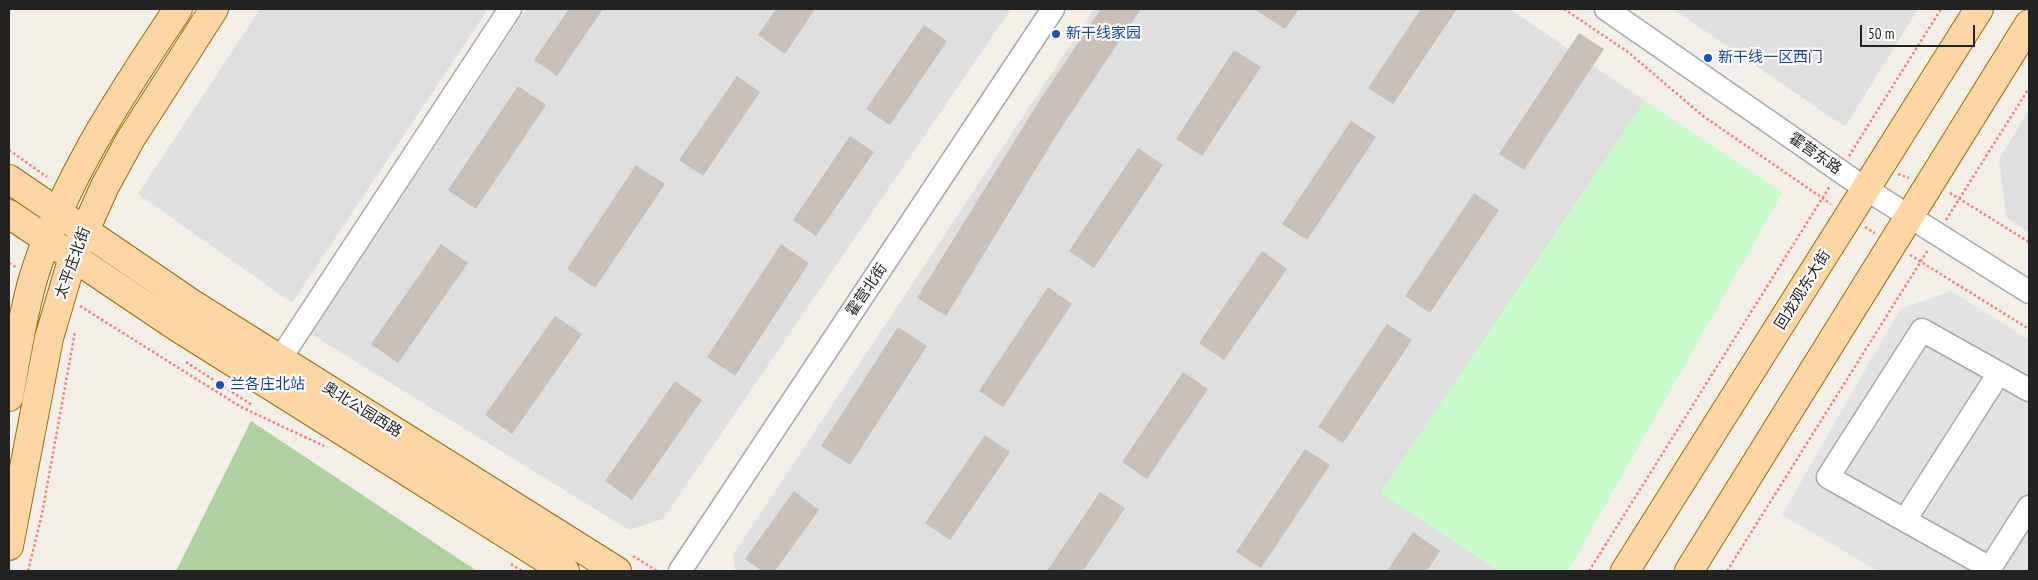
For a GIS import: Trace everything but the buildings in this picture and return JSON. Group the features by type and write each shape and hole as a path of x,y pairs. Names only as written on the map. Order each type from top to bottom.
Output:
{"main road":[{"name":"太平庄北街","path":"9,398 28,298 59,214 109,116 178,9"},
{"name":"太平庄北街","path":"9,546 50,338 73,257 130,140 214,9"},
{"name":"回龙观东大街","path":"1625,571 1979,9"},
{"path":"1690,571 2029,24"},
{"name":"奥北公园西路","path":"9,179 84,231 280,358 627,565"},
{"name":"奥北公园西路","path":"9,214 177,327 565,571"}],"street":[{"path":"280,358 510,9"},
{"name":"霍营北街","path":"680,571 1053,9"},
{"name":"霍营东路","path":"1606,9 1873,179 1910,217 2029,292"},
{"path":"2029,390 1922,330 1828,477 1990,568 2029,507"},
{"path":"1905,520 1999,373"}],"path":[{"path":"1564,9 1628,52 1704,116 1791,176"},
{"path":"1882,103 1941,9"},
{"path":"1982,163 2029,88"},
{"path":"9,150 34,168"},
{"path":"1841,154 1873,179 1929,185 1960,198 2029,242"},
{"path":"1589,571 1794,243"},
{"path":"1945,277 2029,329"},
{"path":"1726,571 1893,304"},
{"path":"106,322 242,407 326,447"},
{"path":"28,571 42,514 73,340"},
{"path":"186,362 201,374 252,405"},
{"path":"506,561 522,571"},
{"path":"627,565 657,571"}],"shaded area":[{"path":"260,9 488,9 292,303 138,194"},
{"path":"526,9 1011,9 663,519 629,530 311,334"},
{"path":"1094,9 1510,9 1645,101 1381,493 1499,571 735,571 733,555"},
{"path":"1673,9 1918,9 1845,127"},
{"path":"2029,110 2029,233 2006,217 1999,159"},
{"path":"1952,291 2029,340 2029,571 1878,571 1782,515 1900,309"}],"green space":[{"path":"1645,101 1783,192 1568,571 1499,571 1380,493"},
{"path":"251,421 477,571 176,571"}],"place":[{"name":"新干线家园","path":"1056,34"},
{"name":"新干线一区西门","path":"1708,58"},
{"name":"兰各庄北站","path":"220,385"}]}
